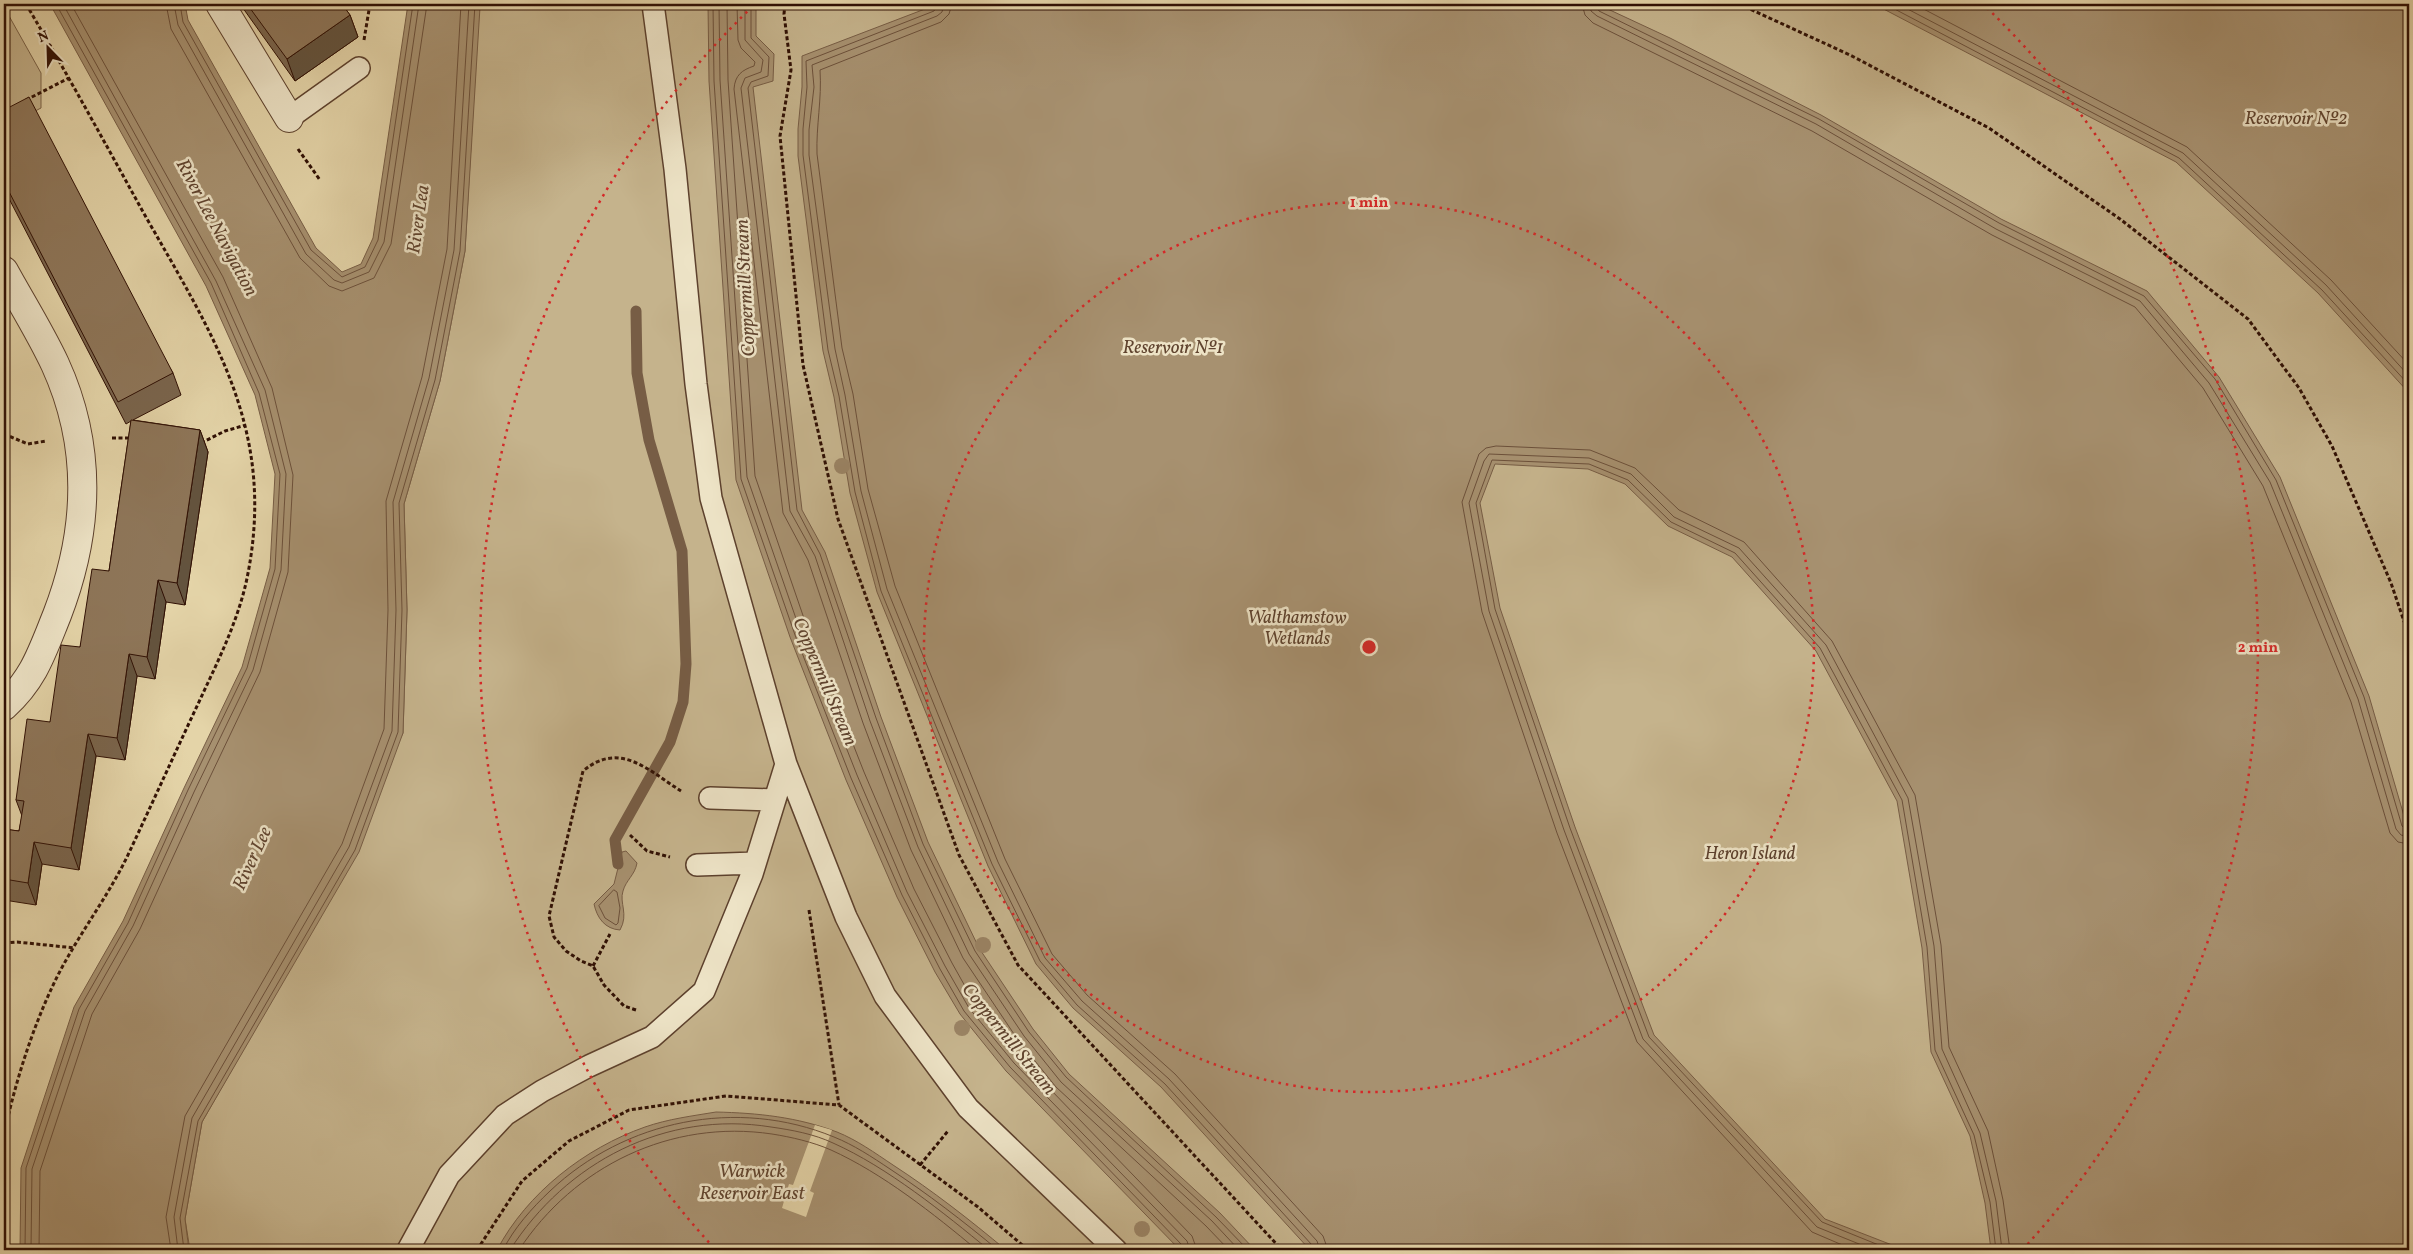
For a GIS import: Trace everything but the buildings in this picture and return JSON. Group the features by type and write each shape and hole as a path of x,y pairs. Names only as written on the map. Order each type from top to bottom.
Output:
{"street":[{"path":"220,4 288,118"},
{"path":"4,271 55,365 67,396 83,475 77,550 62,600 36,667 4,706"}],"lane":[{"path":"653,4 675,169 696,384 711,498 786,764 846,917 885,996 968,1108 1116,1250"},
{"path":"288,118 359,68"},
{"path":"408,1250 449,1175 505,1115 542,1091 589,1066 652,1037 704,991 755,863 786,764"},
{"path":"710,798 775,800"},
{"path":"697,865 755,863"}],"path":[{"path":"4,1134 27,1048 59,973 112,888 226,644 237,614 253,546 256,503 253,459 246,425 210,332 26,4"},
{"path":"359,68 370,4"},
{"path":"785,4 784,14 791,70 780,136 803,365 838,519 958,855 1018,966 1282,1250"},
{"path":"1739,4 1850,55 1989,128 2120,219 2248,319 2299,388 2332,446 2391,583 2409,636"},
{"path":"19,104 69,78"},
{"path":"197,445 225,431 246,425"},
{"path":"4,434 28,444 76,436 140,439"},
{"path":"664,780 630,759 613,758 590,766 583,771 549,916 554,937 566,951 581,962 593,966 604,984 624,1006 655,1016 676,1015"},
{"path":"630,835 647,851 697,865"},
{"path":"807,900 839,1105"},
{"path":"593,966 610,934"},
{"path":"4,943 17,942 75,948"},
{"path":"477,1250 522,1181 569,1141 628,1110 726,1096 839,1105 978,1207 1028,1250"},
{"path":"920,1165 968,1108"}],"green space":[{"name":"Walthamstow Wetlands","path":"479,4 2409,4 2409,1250 190,1250 185,1219 202,1122 246,1045 403,733 407,610 404,504 440,381 465,251"},
{"path":"4,7 41,73 41,108 4,127"}],"water":[{"path":"50,4 185,4 188,20 316,248 342,272 361,264 373,238 408,4 479,4 480,7 465,251 440,381 404,504 407,610 403,733 359,852 202,1122 185,1219 189,1250 20,1250 21,1168 74,1007 123,921 242,667 270,568 275,474 255,395 206,286"},
{"name":"Coppermill Stream","path":"708,4 756,4 756,36 774,54 773,81 753,87 802,510 825,552 881,717 928,842 979,948 1033,1029 1069,1074 1220,1213 1255,1250 1180,1250 1006,1071 960,1014 935,972 897,897 846,780 790,637 736,480 709,81"},
{"name":"Reservoir №1","path":"938,4 1597,4 1670,38 1821,115 2001,219 2147,291 2219,377 2280,477 2369,696 2409,833 2409,1250 1991,1250 1985,1203 1970,1136 1931,1052 1922,948 1897,801 1816,651 1732,557 1668,526 1625,484 1588,469 1495,464 1480,503 1500,608 1575,827 1654,1035 1825,1219 1905,1250 1310,1250 1161,1087 1073,1008 1036,964 988,866 877,592 850,493 834,397 823,351 798,156 802,56"},
{"name":"Reservoir №2","path":"1874,4 2409,4 2409,393 2318,293 2176,162"},
{"path":"626,851 637,863 623,891 624,919 620,930 602,922 594,904 614,884 622,852"},
{"name":"Warwick Reservoir East","path":"716,1112 747,1113 792,1119 844,1135 873,1151 922,1185 1006,1250 497,1250 524,1210 560,1175 580,1160 601,1147 645,1127"}],"pier":[{"path":"815,1125 832,1130 810,1191 814,1193 806,1217 782,1208 789,1184 793,1185"}],"waterway":[{"path":"618,864 615,840 670,742 683,702 686,664 682,551 649,440 637,373 636,311"}],"water label":[{"name":"River Lea","path":"417,219"},
{"name":"River Lee Navigation","path":"218,227"},
{"name":"River Lee","path":"251,858"}],"park label":[{"name":"Heron Island","path":"1750,853"}]}
